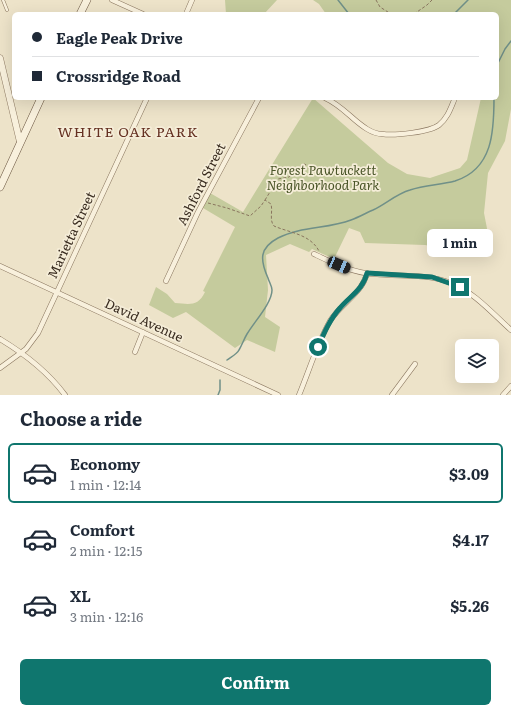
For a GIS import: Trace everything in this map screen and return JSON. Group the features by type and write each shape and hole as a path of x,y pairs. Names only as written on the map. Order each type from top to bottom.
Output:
{"main road":[{"path":"81,12 86,0"},
{"path":"0,187 40,100"}],"street":[{"path":"112,0 139,12"},
{"path":"187,12 192,0"},
{"path":"0,58 20,142"},
{"name":"Marietta Street","path":"0,368 26,349 38,333 146,100"},
{"name":"Ashford Street","path":"166,281 204,201 258,100"},
{"path":"329,100 338,105 368,130 384,135 422,131 435,127 440,124 447,115 454,100"},
{"path":"314,254 347,268 367,273 423,276 452,284 469,294 511,330"},
{"name":"David Avenue","path":"0,266 278,395"},
{"path":"299,395 329,322 340,308 360,289 367,273"},
{"path":"135,352 144,332"},
{"path":"0,340 21,353 46,374 65,395"},
{"path":"392,395 415,364"},
{"path":"503,395 511,386"}],"lane":[{"path":"3,0 7,10"}],"path":[{"path":"376,0 380,7 388,12"},
{"path":"417,12 432,0"},
{"path":"204,201 250,216 261,206 278,179 289,177 304,164 309,166"},
{"path":"265,200 271,204 273,210 271,223 281,229 299,234 315,245 322,257"}],"green space":[{"path":"225,0 277,0 266,12 226,12"},
{"name":"Forest Pawtuckett Neighborhood Park","path":"313,0 511,0 511,109 505,141 488,173 484,213 490,244 471,253 425,245 365,243 360,232 349,228 334,259 312,249 309,252 290,244 266,255 268,290 265,317 280,327 275,352 247,340 235,348 186,312 173,318 149,305 156,287 167,294 175,303 193,304 202,297 205,292 203,291 235,227 203,208 210,193 243,212 312,100 315,100 388,163 407,174 430,178 460,168 467,160 481,100 499,100 499,12 325,12 319,4"}],"waterway":[{"path":"338,0 347,12"},
{"path":"456,12 468,0"},
{"path":"499,61 511,41"},
{"path":"227,360 238,351 247,334 269,301 272,287 265,272 263,260 264,250 267,246 278,238 296,231 333,225 351,220 378,208 405,192 416,188 455,181 468,175 477,168 489,147 492,136 494,100"},
{"path":"218,395 220,390 220,380"}],"district":[{"name":"WHITE OAK PARK","path":"128,132"}],"route":[{"path":"318,347 333,316 347,300 358,292 366,278 367,273 432,277 460,287"}]}
